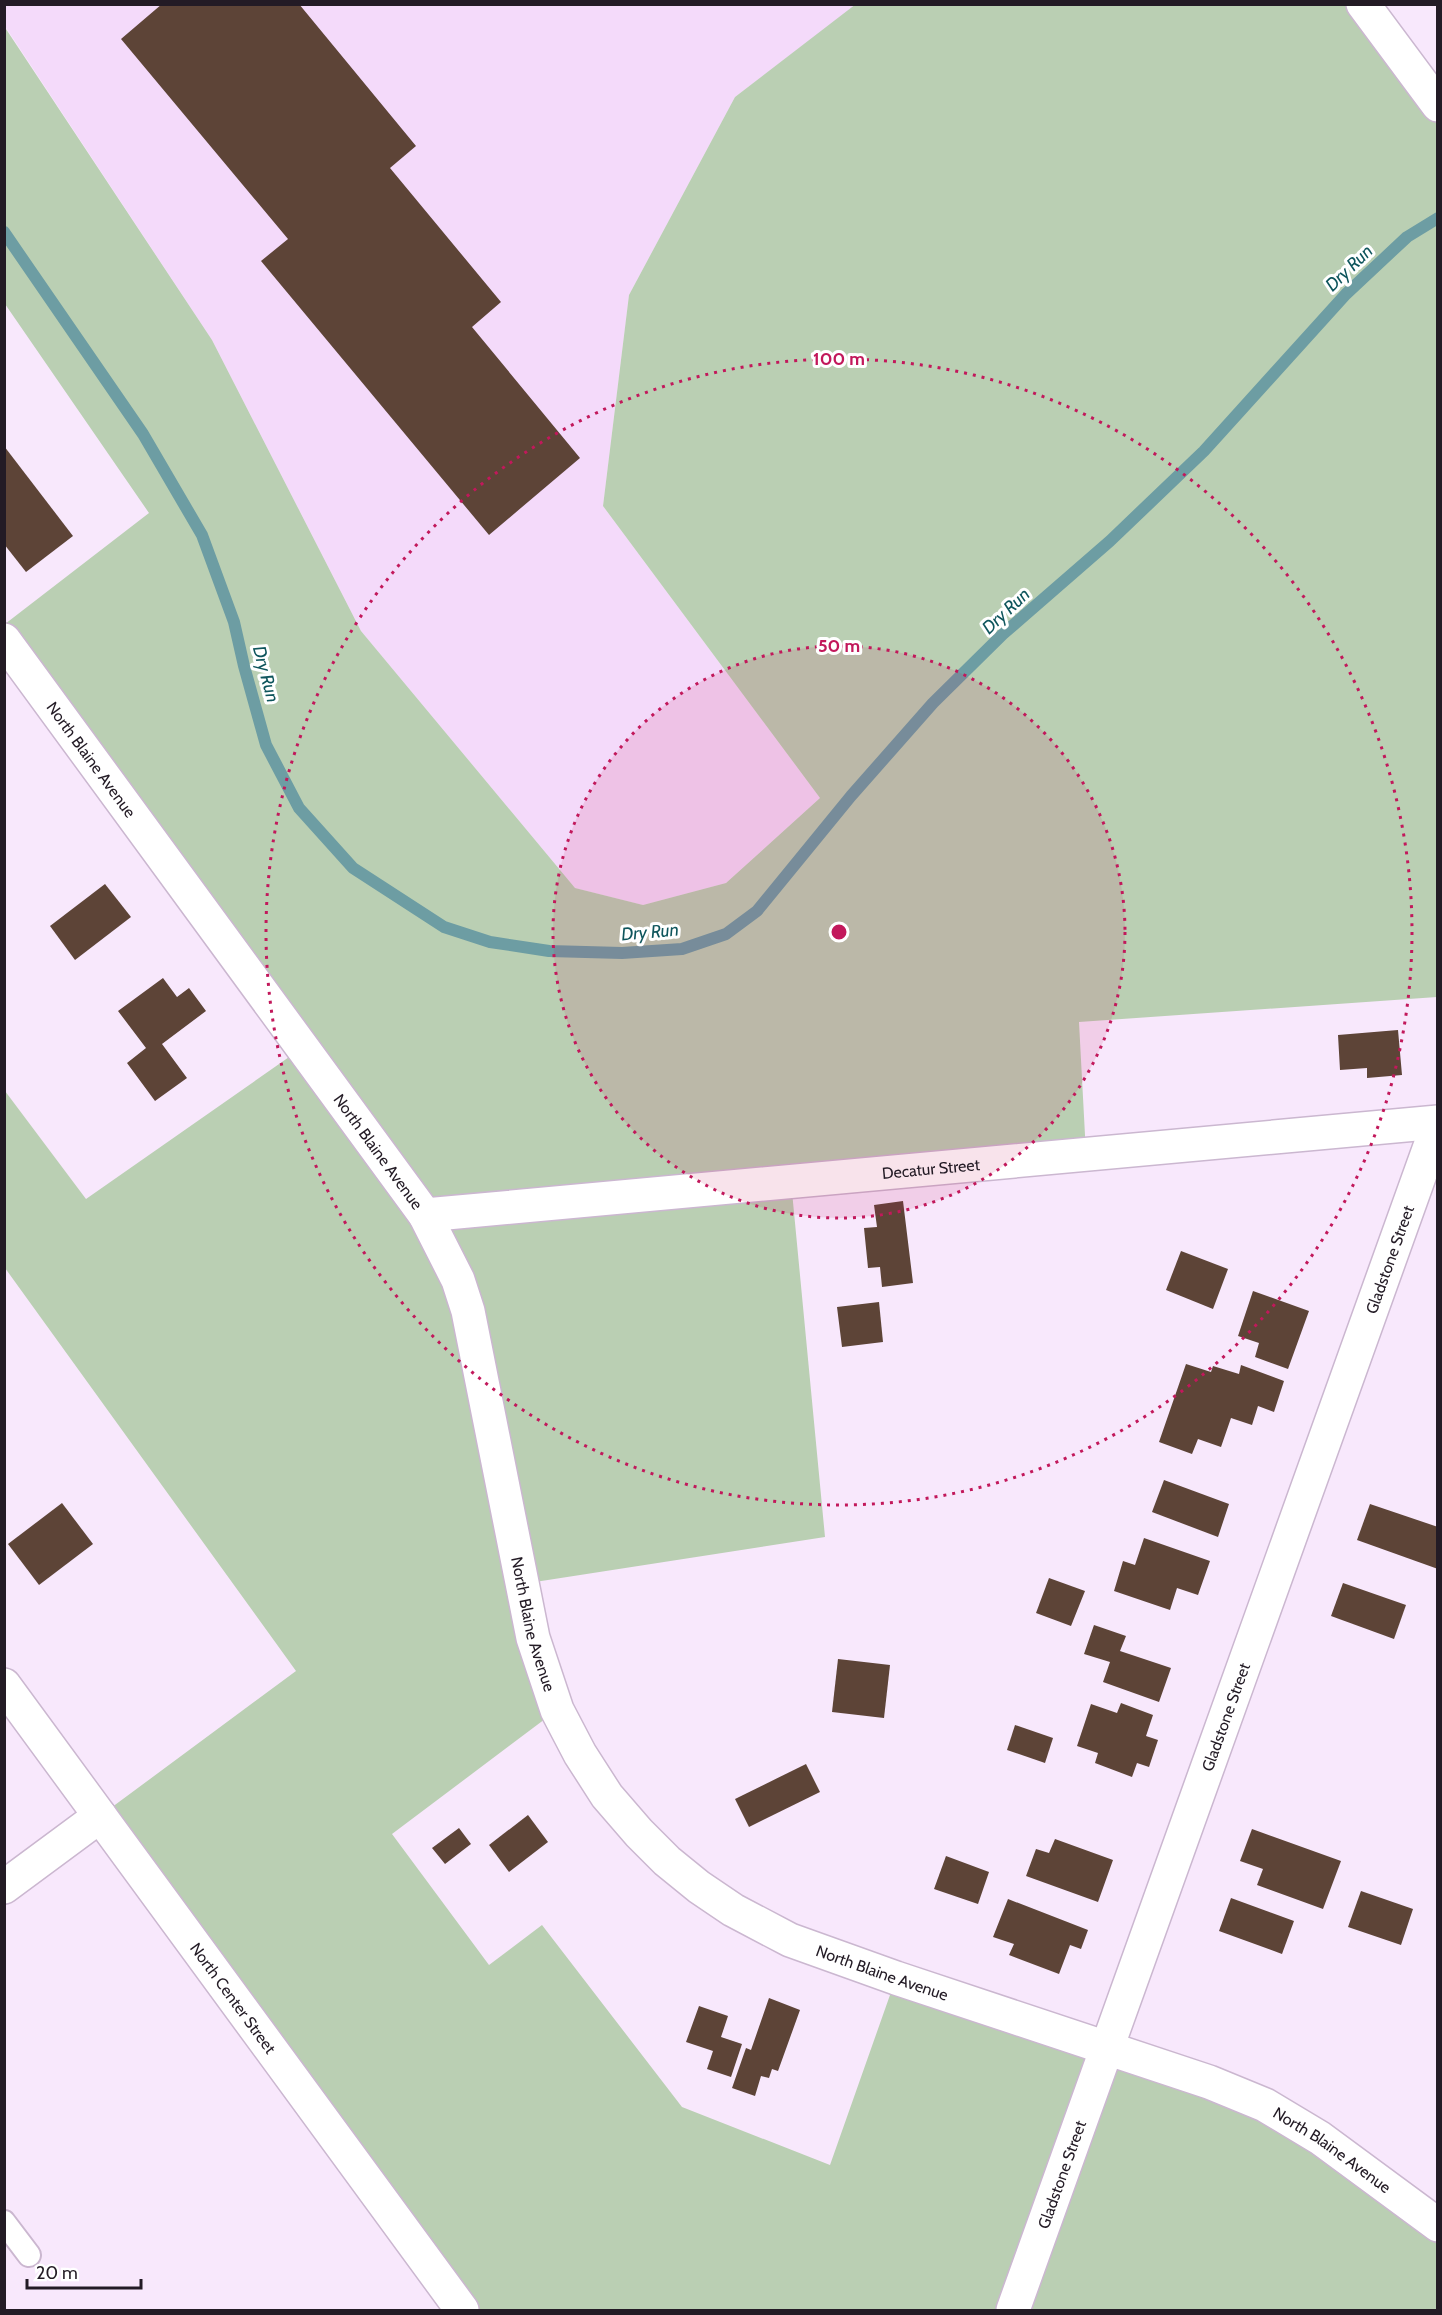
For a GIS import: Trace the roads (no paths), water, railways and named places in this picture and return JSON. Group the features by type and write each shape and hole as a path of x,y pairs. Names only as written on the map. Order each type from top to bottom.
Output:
{"street":[{"path":"1363,4 1432,88"},
{"name":"North Blaine Avenue","path":"4,640 425,1215 458,1281 468,1311 532,1638 557,1710 580,1754 607,1796 639,1833 699,1887 733,1910 790,1940 896,1978 1209,2082 1265,2105 1320,2138 1437,2225"},
{"name":"Decatur Street","path":"425,1215 1437,1123"},
{"name":"Gladstone Street","path":"1013,2310 1437,1123"},
{"name":"North Center Street","path":"4,1685 462,2310"},
{"path":"4,1887 100,1816"}],"lane":[{"path":"4,2222 29,2255"}],"waterway":[{"name":"Dry Run","path":"4,232 143,434 202,535 234,622 266,745 299,808 353,868 444,927 490,942 549,951 622,953 682,949 726,934 757,911 851,796 933,703 1003,634 1110,541 1204,451 1346,294 1407,237 1438,218"}]}
